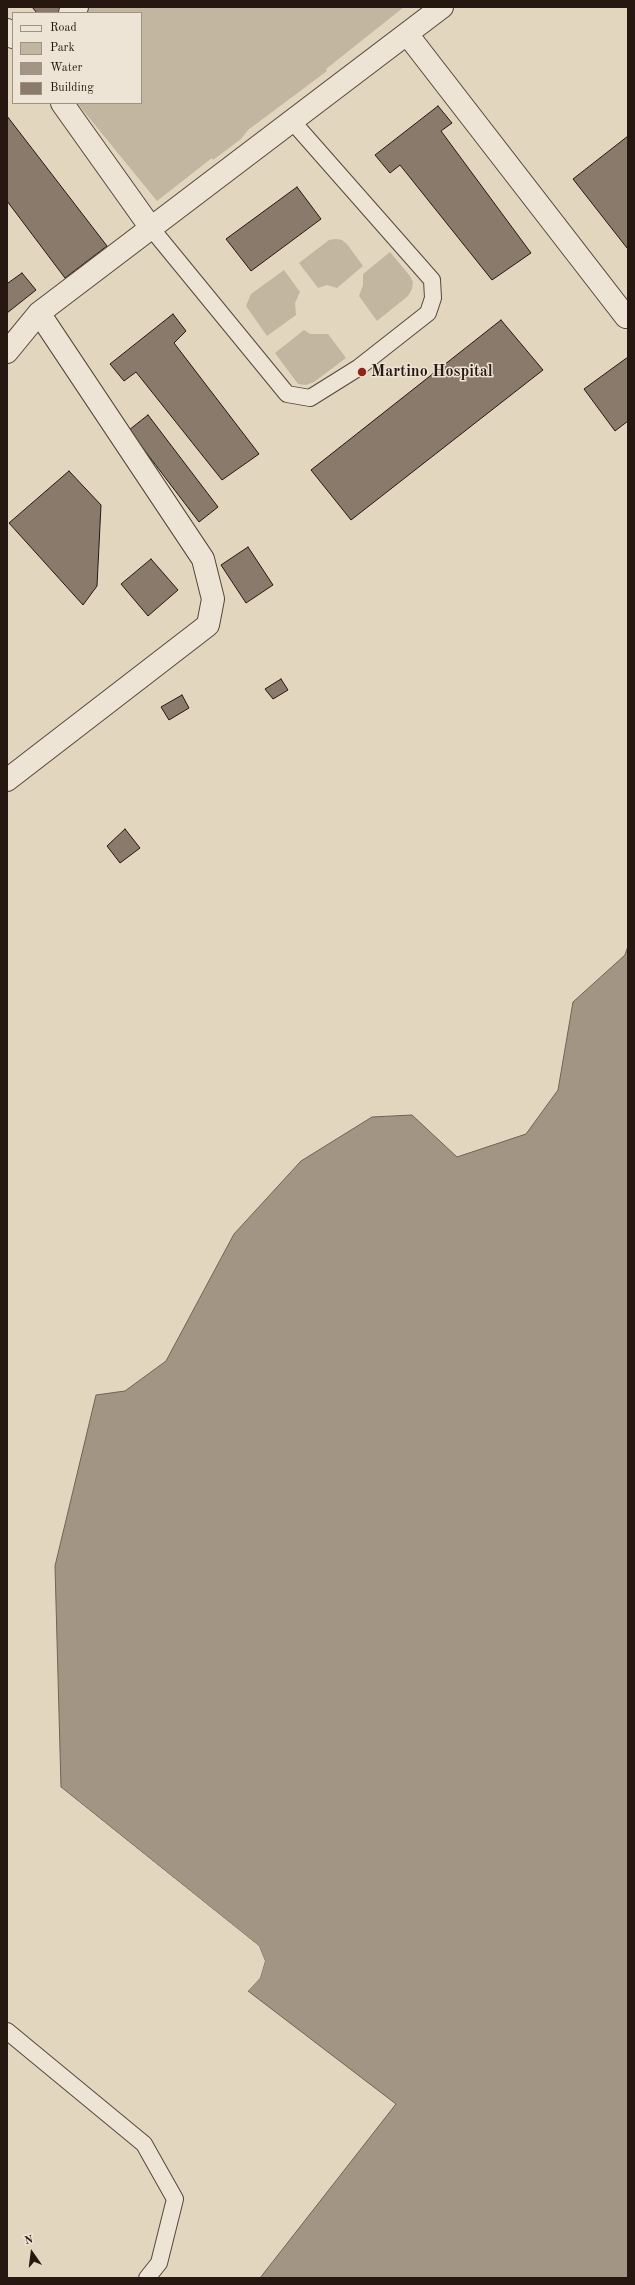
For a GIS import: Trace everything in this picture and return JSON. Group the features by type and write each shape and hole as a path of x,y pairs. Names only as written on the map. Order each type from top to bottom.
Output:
{"street":[{"path":"7,352 39,313 442,7"},
{"path":"407,34 626,317"},
{"path":"63,104 151,228"},
{"path":"7,780 208,625 213,599 204,558 39,313"}],"lane":[{"path":"151,228 287,394 310,398 358,368 428,313 433,298 432,280 292,121"},
{"path":"7,2031 144,2144 175,2199 159,2263 147,2278"}],"green space":[{"path":"89,7 404,7 326,69 327,71 248,130 241,139 213,160 212,158 157,201 78,104 142,104 142,12 82,12"},
{"path":"329,240 342,240 347,244 363,266 337,288 327,285 318,288 299,263"},
{"path":"390,252 410,276 413,282 412,289 408,296 377,321 359,296 363,285 363,274"},
{"path":"284,270 300,292 295,303 296,315 267,336 246,306 251,294"},
{"path":"304,330 310,334 328,334 346,358 314,382 306,385 298,384 275,353"}],"water":[{"path":"628,946 628,2278 260,2278 396,2104 248,1991 260,1978 265,1961 259,1946 61,1787 55,1566 96,1395 125,1391 166,1361 234,1234 301,1161 372,1117 412,1115 457,1157 526,1134 558,1090 573,1002 625,955"}],"pier":[{"path":"59,1786 259,1946 265,1961 260,1978 248,1991 246,1989 258,1977 263,1961 257,1947 59,1789"}],"building":[{"path":"32,7 71,7 64,12 36,12"},
{"path":"438,106 452,123 441,131 531,253 492,280 400,165 390,173 375,155"},
{"path":"7,116 107,246 65,278 7,201"},
{"path":"628,136 628,247 627,248 573,179"},
{"path":"297,187 321,219 251,271 226,239"},
{"path":"22,273 36,290 7,313 7,282 8,283"},
{"path":"173,314 186,331 174,343 259,454 222,480 136,372 124,381 110,364"},
{"path":"501,320 543,370 351,520 311,470"},
{"path":"628,357 628,421 615,431 584,389"},
{"path":"148,415 218,507 199,522 129,430"},
{"path":"69,471 101,505 97,586 83,605 9,523"},
{"path":"248,547 273,585 246,603 221,565"},
{"path":"151,559 178,590 148,616 121,584"},
{"path":"281,679 288,690 273,699 265,689"},
{"path":"182,695 189,708 169,720 161,707"},
{"path":"125,829 140,848 120,863 107,846"}],"place":[{"name":"Martino Hospital","path":"362,372"}]}
